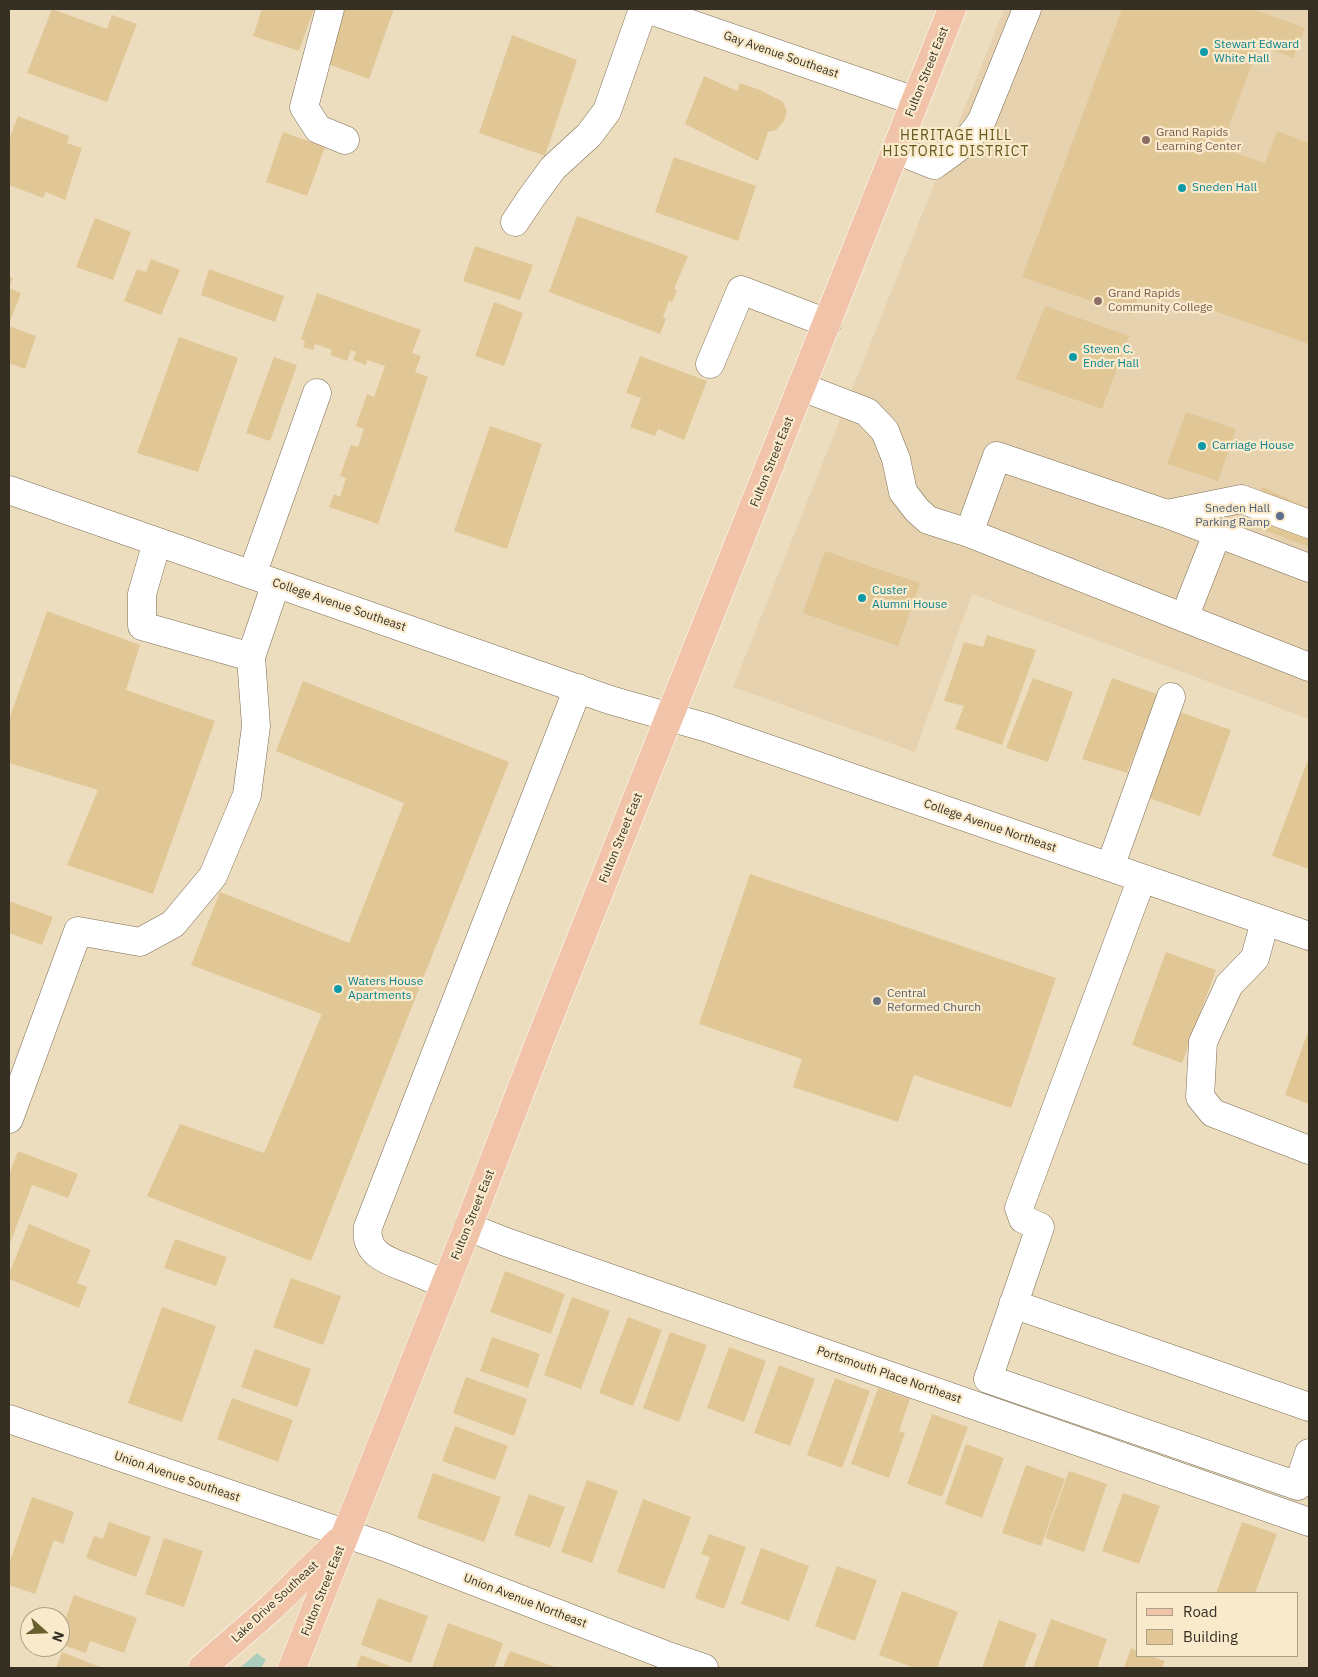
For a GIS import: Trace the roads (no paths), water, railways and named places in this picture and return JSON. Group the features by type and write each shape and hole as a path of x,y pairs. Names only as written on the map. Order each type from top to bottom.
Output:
{"main road":[{"name":"Fulton Street East","path":"292,1668 468,1227 539,1043 952,9"},
{"name":"Lake Drive Southeast","path":"202,1668 271,1608 346,1534"}],"street":[{"path":"330,9 304,106 318,129 345,140"},
{"path":"516,222 553,168 589,135 607,111 645,9"},
{"name":"Gay Avenue Southeast","path":"645,9 915,101"},
{"path":"896,150 934,165 961,146 973,134 982,120 1027,9"},
{"path":"710,364 741,290 827,324"},
{"path":"802,387 868,412 885,431 896,459 904,492 917,510 928,520 969,534 1309,667"},
{"path":"9,1119 78,931 140,942 173,924 213,876 247,795 256,726 250,657 264,579 317,393"},
{"path":"969,534 997,456 1168,514 1309,568"},
{"name":"College Avenue Southeast","path":"9,490 610,700 670,717"},
{"path":"1168,514 1241,499 1309,524"},
{"path":"1184,618 1217,534"},
{"path":"157,542 142,594 142,626 250,657"},
{"path":"445,1284 381,1257 369,1244 366,1235 368,1226 578,688"},
{"path":"1110,867 1171,697"},
{"name":"College Avenue Northeast","path":"670,717 708,728 1309,936"},
{"path":"1142,878 1018,1208 1023,1219 1040,1228 988,1379 1298,1486 1309,1453"},
{"path":"1265,921 1255,958 1229,985 1203,1042 1200,1097 1213,1113 1309,1150"},
{"name":"Portsmouth Place Northeast","path":"468,1227 506,1242 1309,1522"},
{"path":"1013,1304 1309,1407"},
{"name":"Union Avenue Southeast","path":"9,1419 346,1534"},
{"name":"Union Avenue Northeast","path":"346,1534 385,1547 666,1662 704,1668"}],"place":[{"name":"Stewart Edward White Hall","path":"1204,52"},
{"name":"Grand Rapids Learning Center","path":"1146,140"},
{"name":"Sneden Hall","path":"1182,188"},
{"name":"Grand Rapids Community College","path":"1098,301"},
{"name":"Steven C. Ender Hall","path":"1073,357"},
{"name":"Carriage House","path":"1202,446"},
{"name":"Sneden Hall Parking Ramp","path":"1280,516"},
{"name":"Custer Alumni House","path":"862,598"},
{"name":"Waters House Apartments","path":"338,989"},
{"name":"Central Reformed Church","path":"877,1001"}],"district":[{"name":"HERITAGE HILL HISTORIC DISTRICT","path":"956,144"}]}
